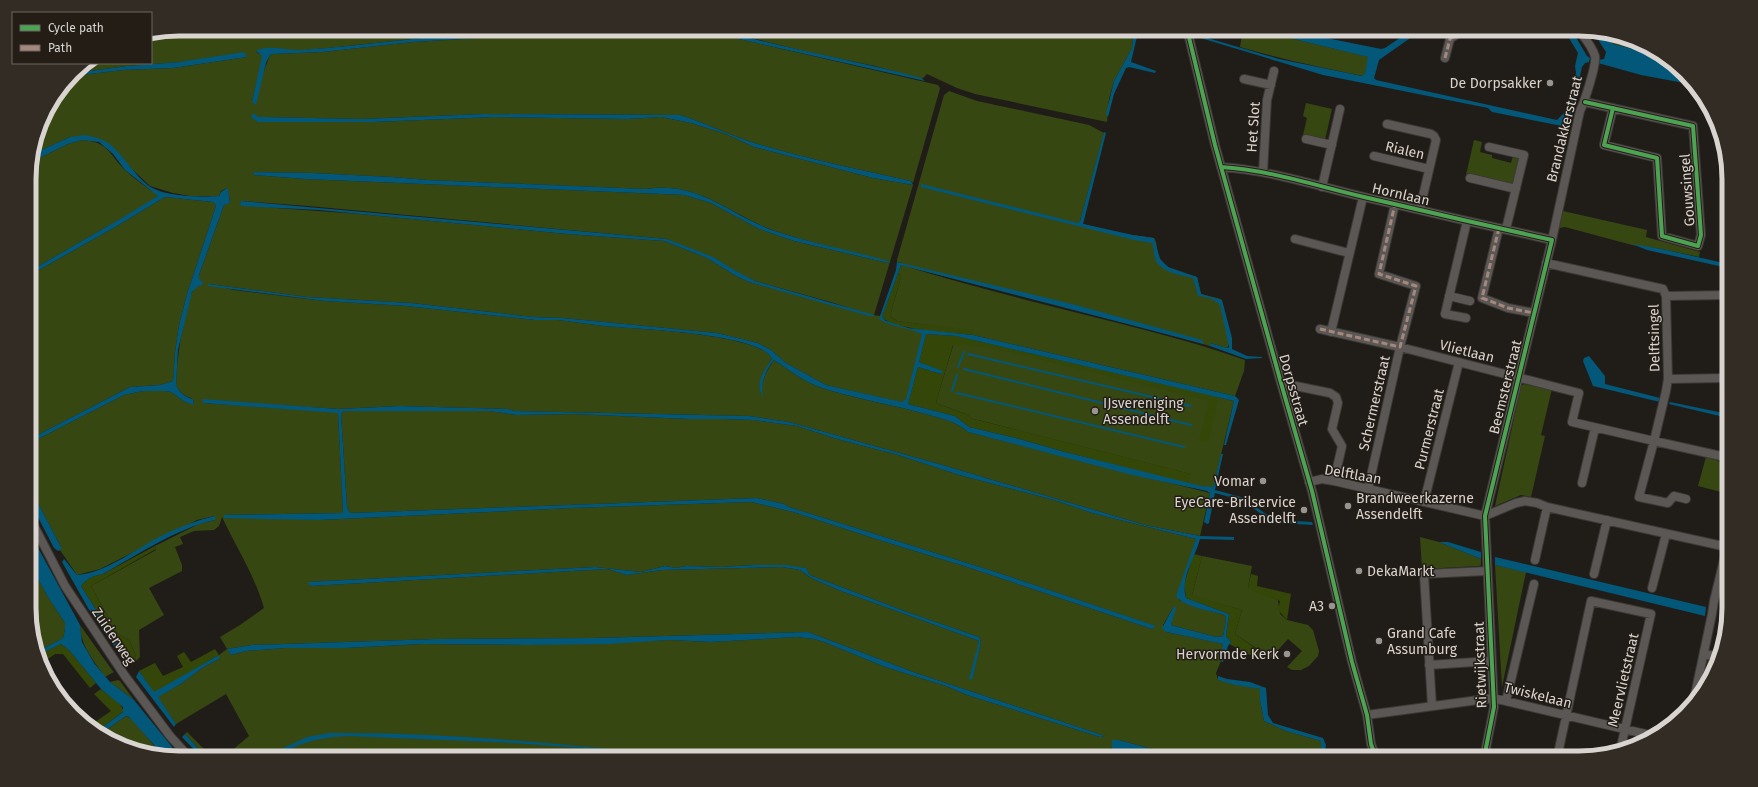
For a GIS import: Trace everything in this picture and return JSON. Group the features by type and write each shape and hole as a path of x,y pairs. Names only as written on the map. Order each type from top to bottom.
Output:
{"street":[{"name":"Dorpsstraat","path":"1189,36 1222,167 1309,482 1352,662 1367,715 1371,744 1374,751"},
{"path":"1445,58 1450,39 1454,36"},
{"name":"Brandakkerstraat","path":"1552,240 1580,111 1585,102 1595,58 1589,44 1583,36"},
{"name":"Het Slot","path":"1263,172 1267,100 1274,71"},
{"name":"Het Slot","path":"1244,79 1271,85"},
{"name":"Gouwsingel","path":"1585,102 1613,108 1693,126 1701,235 1698,246 1662,236 1658,158 1604,145 1613,108"},
{"path":"1322,187 1340,109"},
{"name":"Rialen","path":"1387,124 1434,136 1436,140 1420,210"},
{"path":"1306,140 1332,145"},
{"path":"1489,147 1524,155 1516,189 1482,298 1508,308 1534,313"},
{"name":"Rialen","path":"1374,156 1429,169"},
{"name":"Hornlaan","path":"1222,167 1242,168 1263,172 1363,197 1552,240"},
{"path":"1470,178 1516,189"},
{"path":"1331,332 1363,197"},
{"name":"Schermerstraat","path":"1368,488 1400,347 1416,286 1378,274 1395,204"},
{"path":"1466,318 1445,314 1467,221"},
{"path":"1295,240 1349,253"},
{"path":"1552,240 1546,263 1663,289 1666,296 1722,295"},
{"name":"Beemsterstraat","path":"1485,516 1546,263"},
{"path":"1449,296 1470,301"},
{"name":"Delftsingel","path":"1654,441 1668,379 1666,296"},
{"name":"Vlietlaan","path":"1320,329 1400,347 1579,393 1572,422 1654,441"},
{"name":"Purmerstraat","path":"1424,502 1459,362"},
{"name":"Delftsingel","path":"1668,379 1722,378"},
{"path":"1281,383 1330,393 1336,397 1338,403 1332,429 1342,446 1334,481"},
{"path":"1582,483 1595,428"},
{"path":"1686,499 1674,496 1668,503 1639,497 1654,441 1722,457"},
{"name":"Delftlaan","path":"1309,482 1322,479 1334,481 1485,516"},
{"path":"1432,706 1424,574 1488,571 1485,516 1524,501 1666,534 1722,542"},
{"path":"1535,560 1547,507"},
{"path":"1594,574 1607,520"},
{"name":"Zuiderweg","path":"36,530 65,586 124,674 170,736 184,751"},
{"path":"1652,588 1666,534"},
{"path":"1696,689 1722,567"},
{"name":"Rietwijkstraat","path":"1485,751 1494,707 1488,571"},
{"name":"Rietwijkstraat","path":"1506,701 1534,584"},
{"name":"Meervlietstraat","path":"1567,716 1591,601 1651,614 1622,744"},
{"path":"1704,654 1713,656"},
{"path":"1429,665 1492,661"},
{"name":"Twiskelaan","path":"1367,715 1493,698 1646,734"},
{"path":"1559,751 1567,716"}],"green space":[{"path":"441,36 295,51 270,49 259,50 256,52 263,56 252,102 270,55 273,54 322,52 413,42 480,38 487,36 729,36 938,85 940,88 939,92 913,183 911,181 830,163 768,147 680,115 484,114 361,119 258,117 258,122 374,122 494,117 627,119 661,117 691,123 726,134 754,147 873,178 913,185 890,262 874,315 880,316 880,319 926,334 908,404 826,385 786,363 771,350 758,343 717,333 563,318 533,317 411,303 307,297 208,284 234,290 325,301 406,306 535,320 558,320 604,326 694,334 745,343 763,350 772,359 762,376 761,389 762,395 762,386 765,377 774,360 803,379 822,388 916,411 955,423 968,432 1210,493 1200,536 1145,525 939,464 789,422 749,416 514,411 508,409 400,406 338,409 203,400 203,403 338,412 343,513 224,515 320,520 571,508 751,502 793,512 964,566 1152,629 1155,626 999,573 789,507 784,504 757,498 350,513 347,507 341,414 344,411 489,411 516,415 572,414 753,420 797,426 837,439 898,455 959,475 1054,500 1092,513 1196,539 1179,600 1199,608 1225,615 1226,620 1223,636 1216,637 1171,625 1174,606 1163,625 1166,632 1224,644 1221,661 1216,673 1218,680 1260,689 1260,700 1264,721 1286,731 1321,741 1321,751 1159,751 1119,740 1112,740 1111,751 231,751 249,736 226,694 176,724 157,697 181,684 202,668 219,659 219,655 227,649 220,637 264,608 256,584 222,517 219,526 214,530 194,531 180,537 183,544 175,547 182,565 182,571 149,588 164,615 139,630 140,657 133,664 136,656 129,640 117,633 91,586 156,550 155,546 199,524 215,520 215,516 197,520 100,569 77,575 60,550 61,547 36,499 36,440 124,395 143,391 165,391 171,392 185,402 194,404 193,399 183,394 176,385 180,341 191,294 198,281 224,205 230,201 227,188 221,191 219,196 190,196 173,193 150,186 100,139 70,137 39,151 47,124 55,107 71,85 81,75 123,70 173,68 247,57 127,66 84,72 95,64 152,64 152,39 160,37","holes":["253,172 313,173 428,180 646,189 666,188 684,190 700,195 778,232 890,262 888,263 794,241 759,229 711,203 684,195 305,179 254,175","241,201 308,206 667,239 706,258 664,241 567,234 360,214 276,208 240,203","708,258 755,281 834,303 873,316 749,282 736,276","754,565 806,568 810,575 815,577 907,612 979,637 981,642 976,661 979,641 841,591 811,578 800,570 782,567 662,570 627,575 607,569 311,586 308,582 595,567 641,572 665,566 676,568 686,566 721,567","808,632 916,673 1105,736 1100,737 967,695 946,686 885,667 824,642 797,637 711,642 669,640 526,645 423,644 345,648 285,648 246,651 231,655 227,649 252,645 436,639 593,638"]},
{"path":"743,36 1133,36 1132,48 1114,81 1109,99 1107,122 975,94 957,88 927,74 922,79 875,66 812,53"},
{"path":"1242,36 1281,36 1369,57 1363,76 1332,70 1240,47"},
{"path":"1609,39 1634,47 1643,52 1613,44"},
{"path":"949,91 977,101 1089,125 1104,133 1079,223 1124,234 1154,238 1161,261 1165,265 1169,268 1197,277 1201,294 1221,299 1228,325 1230,338 1229,344 1227,348 1210,343 1210,346 1105,317 908,267 1171,337 1245,360 1244,371 1235,396 973,335 973,331 897,321 890,316 901,277 898,273 902,263 897,262 897,260 944,95"},
{"path":"1306,103 1332,109 1325,140 1303,135 1307,118 1303,116"},
{"path":"82,140 98,143 108,150 126,171 158,195 157,198 36,268 37,159 68,144"},
{"path":"1474,140 1482,142 1480,152 1492,155 1492,158 1511,163 1513,156 1520,158 1513,185 1466,175"},
{"path":"165,197 213,202 216,206 187,294 179,325 173,381 160,385 130,387 36,436 36,272"},
{"path":"1563,211 1647,230 1646,237 1700,252 1699,257 1662,249 1632,245 1565,227 1559,228"},
{"path":"898,273 901,277 890,316 897,321 974,330 973,335 911,328 889,322 882,317"},
{"path":"926,334 956,336 1219,397 1208,442 1199,441 1209,401 1010,352 984,347 953,345 936,402 938,404 966,414 973,419 1191,474 1188,484 969,427 955,416 908,404 918,367 941,374 942,371 919,362"},
{"name":"IJsvereniging Assendelft","path":"956,336 1234,401 1213,488 1188,484 1190,474 973,419 966,414 938,404 936,402"},
{"path":"1524,384 1552,389 1541,435 1545,436 1531,497 1521,495 1495,506 1521,386"},
{"path":"1706,457 1713,458 1718,461 1722,465 1722,492 1698,486"},
{"path":"1420,537 1439,542 1481,559 1481,565 1422,569"},
{"path":"155,546 156,549 91,586 117,633 129,640 136,656 133,664 112,635 81,586 91,578 103,574"},
{"path":"1193,554 1202,556 1192,595 1242,610 1235,634 1264,654 1260,660 1229,644 1231,642 1226,636 1229,614 1186,598 1184,585"},
{"path":"1202,556 1252,566 1248,588 1278,600 1280,614 1287,620 1308,625 1313,630 1319,651 1318,656 1309,666 1301,670 1292,670 1287,667 1302,651 1288,639 1271,658 1235,634 1242,610 1192,595"},
{"path":"1495,565 1526,572 1502,687"},
{"path":"1251,574 1258,576 1257,586 1291,594 1287,620 1278,610 1280,601 1248,588"},
{"path":"36,576 65,623 63,638 42,649 36,617"},
{"path":"80,625 114,672 105,677 85,646"},
{"path":"61,644 69,650 96,683 90,688 63,654 55,654 48,659 43,652"},
{"path":"215,649 219,655 154,693 139,671 155,663 163,676 183,667 177,656 184,652 191,662"},
{"path":"1708,660 1712,661 1711,663 1703,679"},
{"path":"120,681 134,700 110,682"},
{"path":"101,689 120,704 124,711 101,728 94,723 111,711 94,694"},
{"path":"126,716 132,719 157,749 124,740 105,731"},
{"path":"187,732 206,751 201,751 185,734"}],"water":[{"path":"440,36 487,36 480,38 413,42 322,52 273,54 270,55 266,63 256,105 252,102 262,56 256,51 266,48 301,50"},
{"path":"729,36 742,36 921,78 925,81"},
{"path":"1133,36 1137,36 1131,62 1156,71 1155,73 1129,67 1126,68 1114,94 1108,117 1106,114 1114,81 1132,48"},
{"path":"1194,36 1201,36 1279,59 1362,76 1365,73 1368,57 1281,36 1317,36 1381,49 1403,36 1413,36 1379,60 1374,78 1376,80 1557,120 1568,110 1576,73 1575,66 1578,53 1569,38 1564,36 1575,36 1587,56 1590,58 1589,62 1585,63 1582,67 1570,120 1567,127 1492,112 1488,108 1323,75"},
{"path":"1596,37 1609,39 1613,44 1643,52 1650,55 1673,71 1685,83 1641,75 1598,63 1599,60 1604,59 1606,52"},
{"path":"244,52 247,57 173,68 123,70 81,75 84,72 127,66 179,62"},
{"path":"252,114 255,114 258,117 361,119 484,114 680,115 748,141 789,153 911,181 913,185 873,178 754,147 726,134 691,123 661,117 627,119 494,117 374,122 258,122 251,117"},
{"path":"1104,132 1106,133 1083,224 1154,238 1160,259 1168,267 1197,277 1201,294 1222,300 1232,338 1232,349 1247,356 1262,358 1246,359 1210,346 1210,343 1227,348 1229,347 1220,305 1215,301 1198,296 1193,278 1173,273 1159,265 1155,259 1152,243 1134,240 921,187 921,184 1078,223 1080,221"},
{"path":"85,135 95,137 108,143 121,155 144,182 156,190 183,196 219,196 221,192 227,188 230,203 224,205 199,275 199,279 203,282 202,285 197,287 192,292 178,350 176,385 183,394 193,399 194,405 185,402 171,392 165,391 143,391 124,395 36,440 36,436 130,387 160,385 173,381 179,325 187,294 216,206 213,202 165,197 36,272 36,268 158,196 125,170 113,154 99,142 82,140 68,144 37,159 39,151 70,137"},
{"path":"253,172 313,173 428,180 646,189 666,188 684,190 700,195 761,226 778,232 891,262 888,263 794,241 759,229 711,203 684,195 305,179 254,175"},
{"path":"241,201 667,239 713,257 755,281 874,316 869,316 749,282 736,276 707,258 664,241 567,234 319,210 241,206"},
{"path":"1632,244 1722,263 1722,267 1647,250"},
{"path":"897,262 1076,305 1202,340 1204,344 901,265 882,317 886,321 908,328 973,335 1235,396 1239,400 1226,445 1224,445 1234,401 956,336 926,334 919,362 943,371 941,374 918,367 908,404 955,416 969,427 1201,486 1213,487 1221,454 1223,454 1215,490 1241,497 1269,516 1295,521 1312,522 1313,525 1279,523 1269,520 1253,508 1237,499 1215,493 1209,523 1207,524 1204,522 1210,493 1207,491 1132,475 968,432 955,423 939,418 822,388 791,372 774,360 764,377 762,387 763,397 759,387 761,377 772,359 763,350 745,343 722,338 558,320 535,320 406,306 325,301 208,286 208,284 307,297 411,303 533,317 563,318 717,333 758,343 771,350 786,363 826,385 902,402 906,399 922,334 879,319 896,270"},
{"path":"1589,356 1605,376 1605,384 1660,398 1660,402 1593,386 1583,361 1584,358"},
{"path":"202,399 338,409 400,406 508,409 514,411 749,416 789,422 939,464 1145,525 1200,536 1234,537 1234,540 1200,539 1186,575 1185,583 1186,598 1229,614 1226,636 1231,642 1228,646 1223,662 1220,661 1223,644 1166,632 1162,628 1174,606 1176,608 1171,625 1216,637 1223,636 1226,620 1225,615 1191,606 1176,596 1196,539 1092,513 1054,500 959,475 898,455 837,439 797,426 753,420 572,414 516,415 489,411 344,411 341,414 347,507 350,513 757,498 784,504 789,507 999,573 1156,626 1152,629 964,566 793,512 751,502 571,508 320,520 224,518 224,515 343,513 338,413 203,403"},
{"path":"1670,402 1722,413 1722,417 1669,404"},
{"path":"36,499 61,547 61,550 58,551 54,548 36,514"},
{"path":"215,516 215,520 186,529 171,536 103,574 88,579 81,586 112,635 131,661 128,666 88,608 62,562 64,559 77,575 99,570 169,532"},
{"path":"1439,542 1448,542 1481,552 1481,559"},
{"path":"36,544 80,625 82,642 94,663 110,682 134,700 175,751 158,750 129,717 126,716 105,731 101,728 123,712 123,707 101,689 69,650 61,644 43,652 42,649 63,638 65,629 65,623 36,576"},
{"path":"1495,557 1706,607 1705,616 1495,565"},
{"path":"786,565 806,568 810,575 815,577 907,612 979,637 981,642 972,680 969,679 979,641 841,591 811,578 800,570 782,567 662,570 627,575 607,569 311,586 307,582 595,567 641,572 665,566 676,568 686,566 721,567"},
{"path":"808,632 916,673 1105,736 1100,737 967,695 946,686 885,667 824,642 797,637 711,642 669,640 609,644 423,644 345,648 285,648 246,651 231,655 227,649 252,645 436,639 593,638"},
{"path":"219,655 219,659 202,668 181,684 158,697 176,724 174,727 136,677 139,671 154,692"},
{"path":"1218,676 1227,679 1250,682 1266,688 1268,715 1273,723 1323,738 1326,745 1325,751 1321,751 1321,741 1286,731 1264,721 1260,700 1260,689 1235,685 1218,680"},
{"path":"329,733 396,734 464,737 629,750 693,751 624,751 513,743 347,736 313,741 286,751 279,751 307,737"},
{"path":"185,734 201,751 195,751 182,737"},
{"path":"1112,740 1119,740 1159,751 1111,751"}],"waterway":[{"path":"958,367 964,352"},
{"path":"968,354 1191,406"},
{"path":"964,369 1191,425"},
{"path":"952,391 957,375"},
{"path":"957,393 1184,447"}],"marked path":[{"path":"1445,58 1450,39 1454,36"},
{"path":"1320,329 1400,347 1416,286 1379,274 1395,204"},
{"path":"1499,228 1482,298 1508,308 1534,313"}],"cycle path":[{"path":"1189,36 1215,145 1312,491 1352,662 1367,715 1371,744 1374,751"},
{"path":"1585,102 1693,126 1701,235 1698,246 1662,236 1657,158 1604,145 1613,108"},
{"path":"1221,167 1257,171 1388,203 1552,240 1485,516 1494,707 1485,751"}],"place":[{"name":"De Dorpsakker","path":"1550,83"},
{"name":"IJsvereniging Assendelft","path":"1095,411"},
{"name":"Vomar","path":"1263,481"},
{"name":"Brandweerkazerne Assendelft","path":"1348,506"},
{"name":"EyeCare-Brilservice Assendelft","path":"1304,510"},
{"name":"DekaMarkt","path":"1359,571"},
{"name":"A3","path":"1332,606"},
{"name":"Grand Cafe Assumburg","path":"1379,641"},
{"name":"Hervormde Kerk","path":"1287,654"}]}
